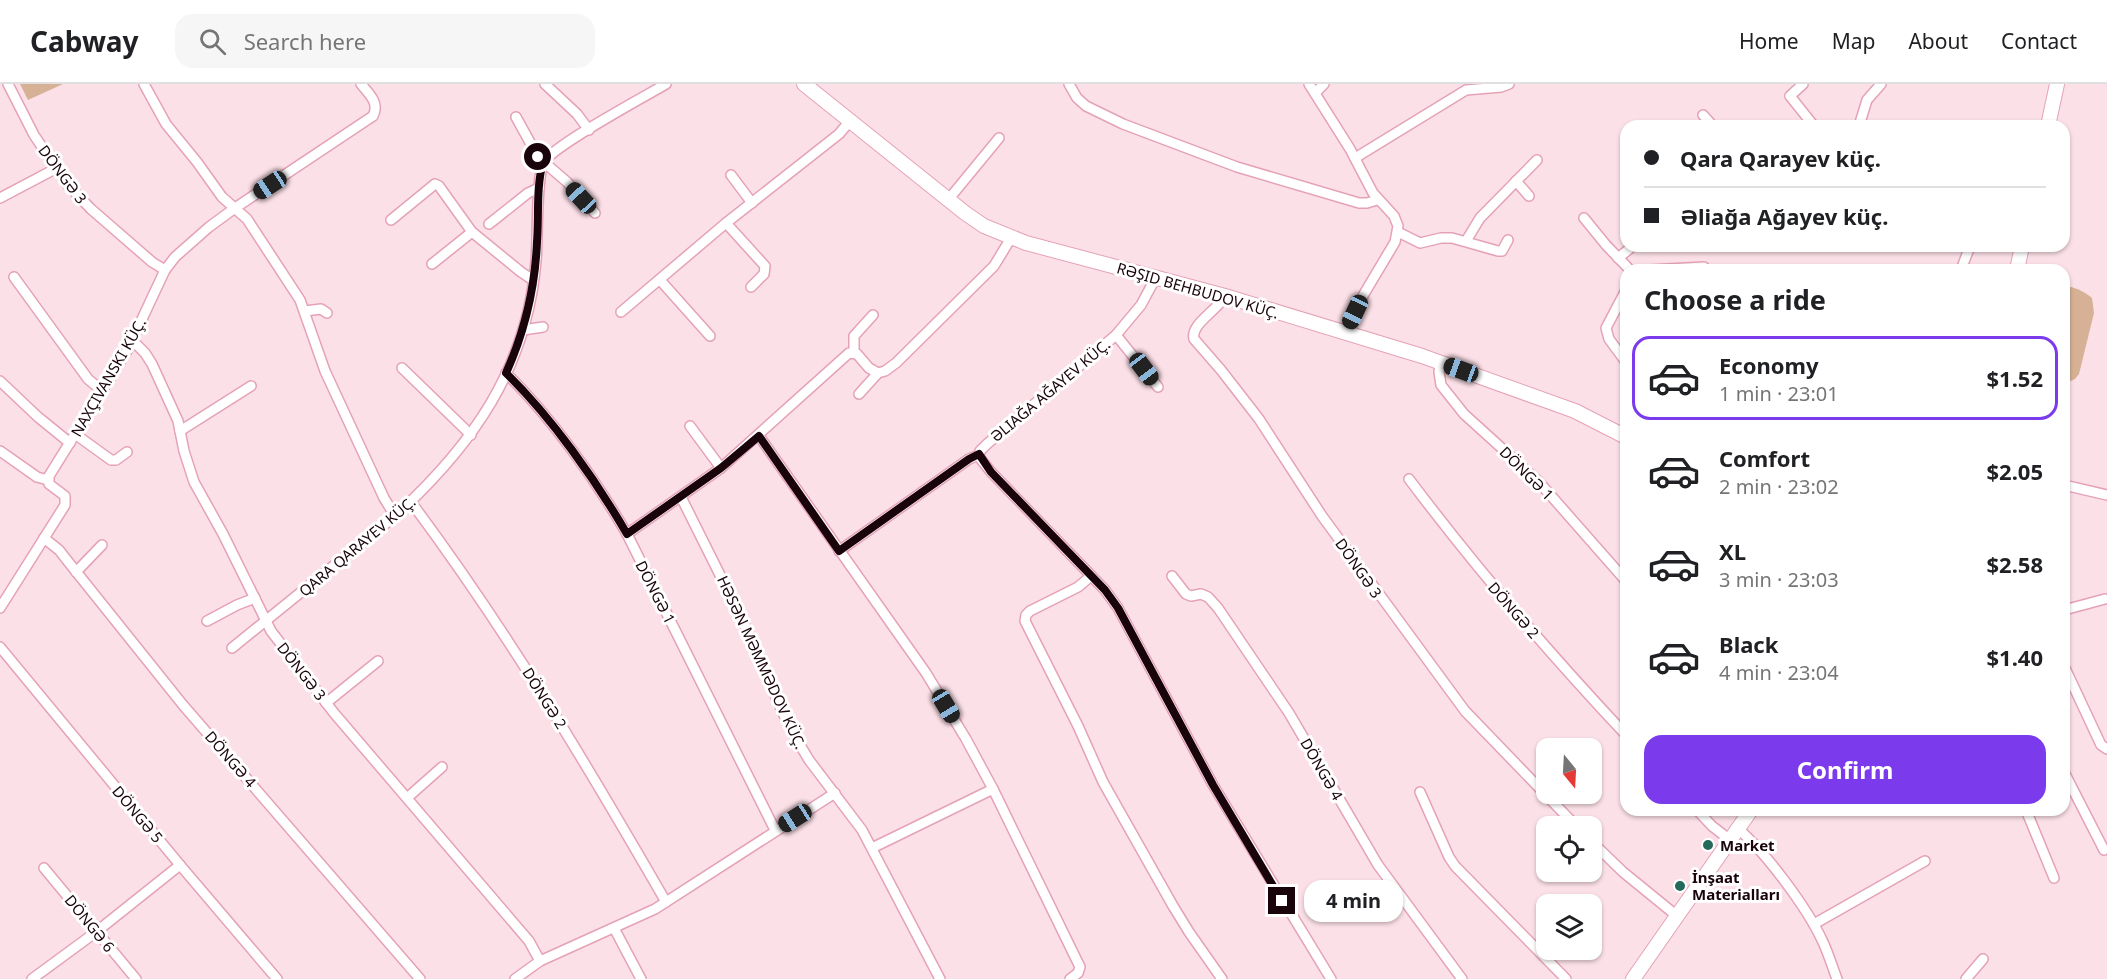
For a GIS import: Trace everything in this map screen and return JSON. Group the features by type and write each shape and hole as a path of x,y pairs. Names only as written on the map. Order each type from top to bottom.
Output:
{"street":[{"name":"DÖNGƏ 3","path":"8,84 34,135 80,200 152,262 165,270"},
{"path":"144,84 166,124 222,197 247,219 300,300 325,371 384,498 395,516"},
{"path":"48,480 132,340 165,270 185,247 235,208 373,116 375,102 361,84"},
{"path":"545,84 577,114 589,130"},
{"path":"543,162 559,148 666,84"},
{"name":"RƏŞID BEHBUDOV KÜÇ.","path":"804,84 948,200 984,226 1011,238 1044,249 1225,296 1345,332 1575,411 1620,434"},
{"path":"1069,84 1077,98 1086,106 1123,124 1227,163 1359,203 1377,200"},
{"path":"1309,84 1355,158 1377,200 1397,221 1398,232 1395,243 1364,294 1345,332"},
{"path":"1314,93 1324,84"},
{"path":"1355,158 1466,90 1501,87 1509,84"},
{"path":"1796,84 1789,90 1790,96 1810,120"},
{"path":"1790,96 1803,84"},
{"path":"1861,120 1867,100 1881,84"},
{"path":"2049,120 2057,84"},
{"path":"1703,115 1708,120"},
{"path":"516,117 534,152 595,213"},
{"path":"621,312 752,202 839,134 850,121"},
{"path":"948,200 999,138"},
{"path":"1466,241 1475,223 1537,160"},
{"name":"QARA QARAYEV KÜÇ.","path":"232,648 411,502 471,435 506,373 523,330 538,239 539,188 543,162"},
{"path":"0,198 56,169"},
{"path":"730,175 752,202"},
{"path":"1516,182 1528,196"},
{"path":"391,220 435,184 439,186 472,232 533,280"},
{"path":"489,224 528,193 539,188"},
{"path":"1584,218 1624,264"},
{"path":"726,224 765,266 764,274 751,287"},
{"path":"432,264 472,232"},
{"path":"1398,232 1420,243 1446,237 1502,251 1508,240"},
{"path":"859,394 878,373 896,363 930,332 994,266 1011,238"},
{"path":"1618,258 1626,252"},
{"path":"14,277 88,379 102,391"},
{"name":"ƏLIAĞA AĞAYEV KÜÇ.","path":"1156,277 1141,305 1116,335 987,444 979,454 991,472 1091,576 1118,608 1213,785 1331,979"},
{"path":"660,280 710,336"},
{"name":"DÖNGƏ 3","path":"1225,296 1222,302 1196,327 1193,334 1194,339 1259,419 1322,516 1465,711 1566,816"},
{"path":"1620,301 1606,328 1609,339 1620,354"},
{"path":"305,311 321,309 327,313"},
{"path":"854,352 855,336 873,315"},
{"path":"523,330 543,327"},
{"path":"1116,335 1158,387"},
{"name":"DÖNGƏ 3","path":"132,340 149,358 173,411 194,482 223,534 266,622 326,703 529,941 540,961"},
{"path":"854,352 878,373"},
{"path":"627,534 721,468 844,358 854,352"},
{"name":"DÖNGƏ 1","path":"1440,363 1438,372 1441,385 1464,414 1539,482 1620,574"},
{"path":"402,368 471,435"},
{"name":"DÖNGƏ 1","path":"506,373 541,412 591,477 627,534 775,830"},
{"path":"0,381 38,417 111,460 116,460 127,452"},
{"path":"180,431 251,386"},
{"path":"690,426 721,468"},
{"path":"759,436 926,673 993,789 1080,967 1078,973 1070,979"},
{"path":"0,451 37,477 48,480 65,496 66,502 44,538 3,595 0,608"},
{"path":"839,551 979,454"},
{"name":"DÖNGƏ 2","path":"1408,479 1460,547 1577,683 1620,729"},
{"path":"2070,486 2107,495"},
{"name":"HƏSƏN MƏMMƏDOV KÜÇ.","path":"681,497 744,623 783,713 808,760 862,830 940,979"},
{"name":"DÖNGƏ 2","path":"411,502 454,559 535,680 666,902"},
{"name":"DÖNGƏ 4","path":"44,538 58,550 183,705 420,979"},
{"path":"76,572 102,545"},
{"path":"1091,576 1078,587 1030,611 1025,621 1109,792 1189,932 1222,979"},
{"name":"DÖNGƏ 4","path":"1172,576 1186,594 1191,596 1201,594 1208,597 1218,608 1289,713 1378,865 1462,979"},
{"path":"207,621 237,604 255,598"},
{"path":"2070,608 2105,598"},
{"name":"DÖNGƏ 5","path":"0,647 277,979"},
{"path":"326,703 378,661"},
{"path":"2070,679 2101,745 2107,749"},
{"path":"407,798 442,767"},
{"path":"2070,784 2104,850"},
{"path":"872,848 993,789"},
{"path":"1420,792 1455,866 1566,979"},
{"path":"515,979 540,961 666,902 835,793"},
{"path":"1703,816 1712,826 1750,840 1780,876 1814,924 1837,979"},
{"path":"1633,979 1747,816"},
{"path":"2028,816 2054,878"},
{"path":"1602,851 1631,879 1677,916"},
{"path":"1814,924 1925,861"},
{"path":"32,979 96,932 180,865"},
{"name":"DÖNGƏ 6","path":"44,867 136,979"},
{"path":"614,928 641,979"},
{"path":"1966,979 1983,959"}],"shaded area":[{"path":"20,84 63,84 28,100"},
{"path":"2070,287 2092,298 2094,313 2079,374 2070,381"}],"place":[{"name":"Market","path":"1708,845"},
{"name":"İnşaat Materialları","path":"1680,886"}],"route":[{"path":"538,157 543,162 540,177 536,264 525,324 506,373 523,390 555,430 611,506 627,534 721,468 759,436 839,551 979,454 982,462 991,472 1105,590 1118,608 1181,728 1282,901"}]}
